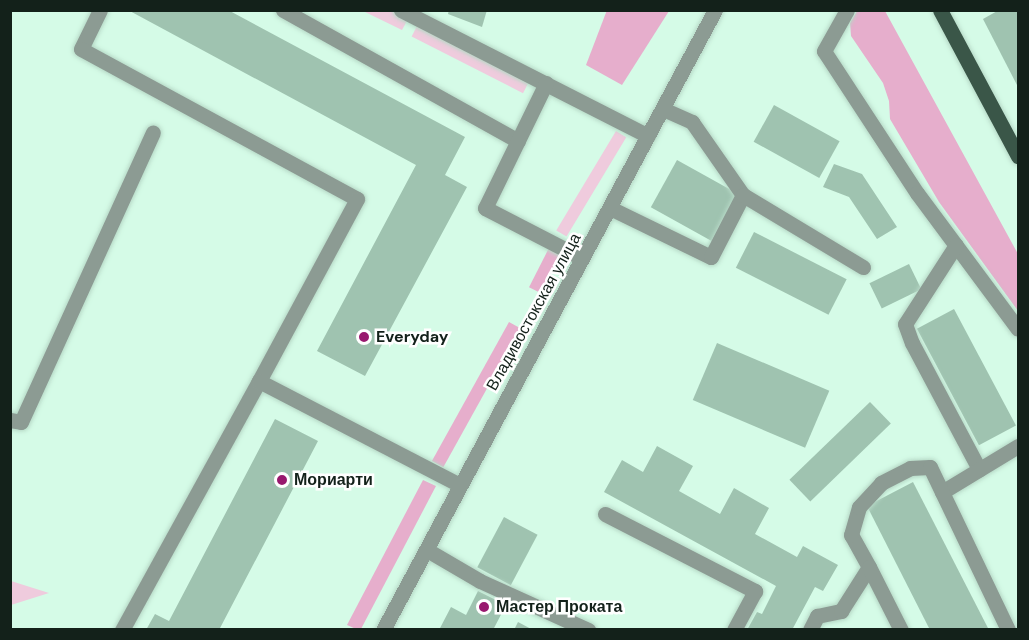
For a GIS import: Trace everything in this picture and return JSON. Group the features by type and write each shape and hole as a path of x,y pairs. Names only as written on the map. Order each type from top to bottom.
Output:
{"main road":[{"path":"940,10 1018,156"}],"street":[{"path":"100,10 81,49 357,199 122,630"},
{"path":"284,10 518,141"},
{"path":"401,10 648,135"},
{"name":"Владивостокская улица","path":"383,630 715,10"},
{"path":"847,10 824,51 917,193 1018,329"},
{"path":"546,83 485,208 582,258"},
{"path":"663,109 692,122 743,195 863,267"},
{"path":"10,420 21,422 153,133"},
{"path":"610,208 711,257 743,195"},
{"path":"956,245 905,324 912,343 979,469"},
{"path":"259,381 460,484"},
{"path":"942,492 1018,446"},
{"path":"901,630 851,535 859,507 880,483 910,468 930,467 1008,630"},
{"path":"605,514 755,591 734,630"},
{"path":"427,550 480,581 588,630"},
{"path":"810,630 817,616 841,611 868,567"}],"shaded area":[{"path":"607,10 669,11 622,85 586,65"},
{"path":"363,11 391,11 408,19 402,30"},
{"path":"857,11 885,11 1018,254 1018,311 939,202 890,119 889,101 883,83 851,36 850,23"},
{"path":"418,24 529,81 523,93 412,36"},
{"path":"616,131 626,137 567,237 556,230"},
{"path":"549,248 561,254 541,293 529,287"},
{"path":"509,322 520,328 443,467 432,461"},
{"path":"423,480 436,486 361,629 347,625"},
{"path":"11,581 49,593 11,605"}],"building":[{"path":"128,10 228,10 465,137 445,175 467,187 365,376 317,351 416,165"},
{"path":"449,10 487,10 482,27 448,14"},
{"path":"999,10 1018,10 1018,87 983,19"},
{"path":"774,105 840,141 819,178 754,142"},
{"path":"677,160 738,194 712,241 651,207"},
{"path":"834,164 862,174 897,227 877,239 849,197 823,187"},
{"path":"754,232 847,279 829,315 736,268"},
{"path":"909,264 921,289 882,308 869,283"},
{"path":"954,309 1016,426 979,445 917,329"},
{"path":"717,343 829,391 805,448 693,400"},
{"path":"870,402 891,424 810,501 789,480"},
{"path":"275,419 318,441 219,630 146,630 155,614 169,621"},
{"path":"657,446 693,466 679,491 720,514 734,488 769,508 755,534 797,557 803,546 838,565 823,591 815,587 792,630 747,630 757,612 762,614 776,586 604,492 622,460 643,472"},
{"path":"913,482 989,630 930,630 867,506"},
{"path":"504,517 538,535 511,585 477,567"},
{"path":"478,591 506,605 493,630 439,630 451,607 466,615"},
{"path":"518,622 533,630 514,630"}],"place":[{"name":"Everyday","path":"364,337"},
{"name":"Мориарти","path":"282,480"},
{"name":"Мастер Проката","path":"484,607"}]}
